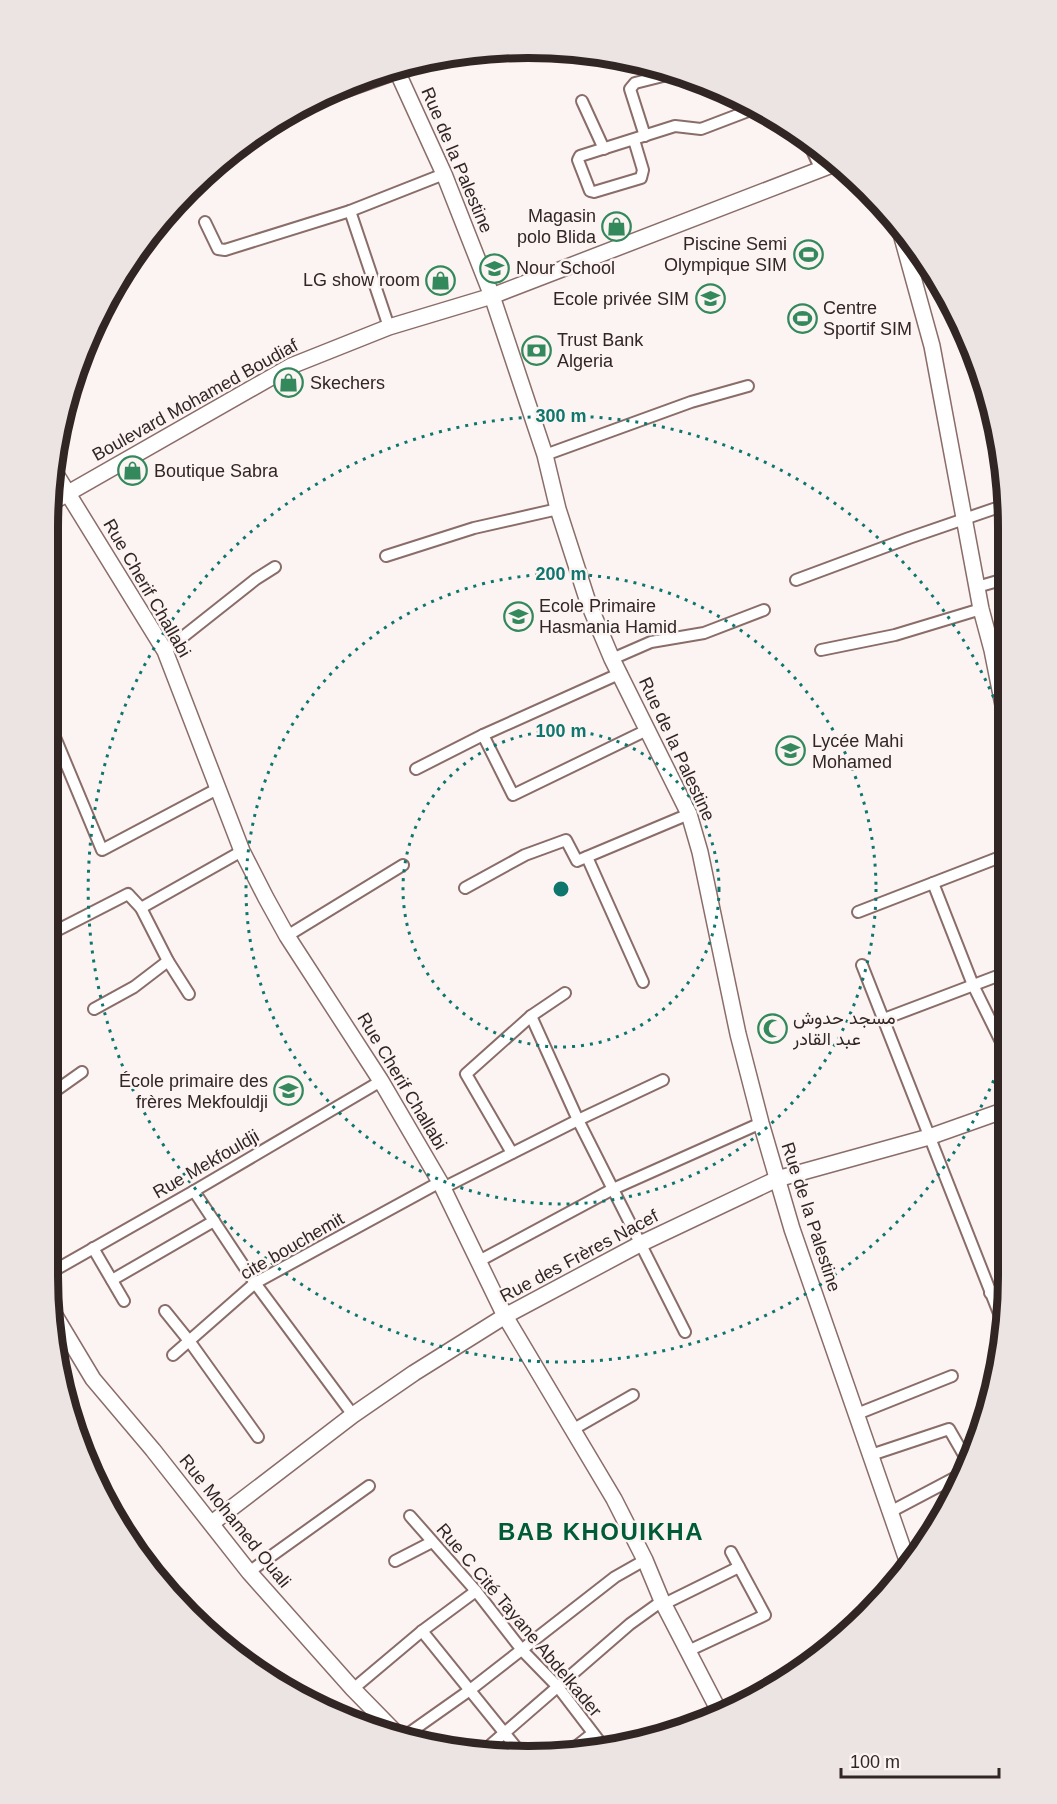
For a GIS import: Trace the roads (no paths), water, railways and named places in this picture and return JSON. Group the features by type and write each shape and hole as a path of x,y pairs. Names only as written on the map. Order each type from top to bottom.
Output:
{"street":[{"name":"Rue de la Palestine","path":"400,77 444,174 492,296 545,455 558,508 588,602 612,659 621,673 689,814 700,852 738,1034 760,1123 792,1228 905,1556"},
{"path":"645,136 630,89 635,83 658,77"},
{"path":"582,101 604,149"},
{"path":"634,140 643,170 641,178 592,192 589,190 578,158 582,154 675,126 701,129 746,112"},
{"path":"815,156 821,170"},
{"name":"Boulevard Mohamed Boudiaf","path":"60,499 291,366 389,327 492,296 828,167"},
{"path":"204,222 218,249 222,251 350,211 444,174"},
{"path":"350,211 389,327"},
{"path":"905,247 932,346 981,609 999,685"},
{"path":"545,455 691,402 748,386"},
{"name":"Rue Cherif Challabi","path":"62,482 165,651 242,851 287,936 381,1081 442,1185 505,1316 614,1499 716,1706"},
{"path":"386,556 474,528 558,508"},
{"path":"796,580 998,508"},
{"path":"165,651 256,579 275,567"},
{"path":"977,587 999,581"},
{"path":"821,650 895,635 981,609"},
{"path":"612,659 651,642 704,633 764,610"},
{"path":"992,650 999,648"},
{"path":"416,769 483,735 621,673"},
{"path":"483,735 513,795 647,730"},
{"path":"58,745 102,850 219,788"},
{"path":"465,888 525,855 566,840 577,861 689,814"},
{"path":"141,909 242,851"},
{"path":"587,857 643,982"},
{"path":"858,912 999,858"},
{"path":"287,936 403,865"},
{"path":"933,884 974,985 999,1037"},
{"path":"58,930 128,894 141,909 168,961 189,994"},
{"path":"94,1009 134,987 168,961"},
{"path":"862,965 997,1309"},
{"path":"884,1019 999,975"},
{"path":"512,1153 465,1074 531,1016 565,993"},
{"path":"531,1016 578,1120 684,1332"},
{"path":"58,1089 82,1072"},
{"name":"cite bouchemit","path":"173,1355 255,1283 442,1185 663,1080"},
{"name":"Rue Mekfouldji","path":"58,1268 195,1191 381,1081"},
{"name":"Rue des Frères Nacef","path":"212,1523 353,1414 414,1373 505,1316 640,1244 777,1179 929,1137 999,1112"},
{"path":"479,1261 613,1189 760,1123"},
{"path":"195,1191 255,1283 353,1414"},
{"path":"112,1280 214,1221"},
{"path":"93,1248 124,1301"},
{"path":"990,1293 998,1290"},
{"path":"165,1311 258,1437"},
{"name":"Rue Mohamed Ouali","path":"62,1327 93,1379 153,1449 249,1572 353,1689 388,1724"},
{"path":"857,1414 952,1376"},
{"path":"572,1430 633,1395"},
{"path":"871,1455 949,1429 963,1454"},
{"path":"890,1512 952,1479"},
{"path":"249,1572 369,1486"},
{"name":"Rue C Cité Tayane Abdelkader","path":"410,1516 476,1591 522,1650 558,1687 597,1740"},
{"path":"395,1561 432,1542"},
{"path":"688,1651 765,1615 731,1552"},
{"path":"413,1730 470,1690 615,1577 645,1560"},
{"path":"492,1743 630,1624 663,1602 739,1567"},
{"path":"353,1689 422,1631 476,1591"},
{"path":"422,1631 514,1745"},
{"path":"582,1742 592,1734"}],"place":[{"name":"Magasin polo Blida","path":"617,226"},
{"name":"Piscine Semi Olympique SIM","path":"808,254"},
{"name":"Nour School","path":"495,268"},
{"name":"LG show room","path":"441,280"},
{"name":"Ecole privée SIM","path":"710,299"},
{"name":"Centre Sportif SIM","path":"802,318"},
{"name":"Trust Bank Algeria","path":"536,350"},
{"name":"Skechers","path":"289,383"},
{"name":"Boutique Sabra","path":"133,471"},
{"name":"Ecole Primaire Hasmania Hamid","path":"518,616"},
{"name":"Lycée Mahi Mohamed","path":"791,751"},
{"name":"مسجد حدوش عبد القادر","path":"772,1028"},
{"name":"École primaire des frères Mekfouldji","path":"289,1091"}],"district":[{"name":"BAB KHOUIKHA","path":"601,1531"}]}
